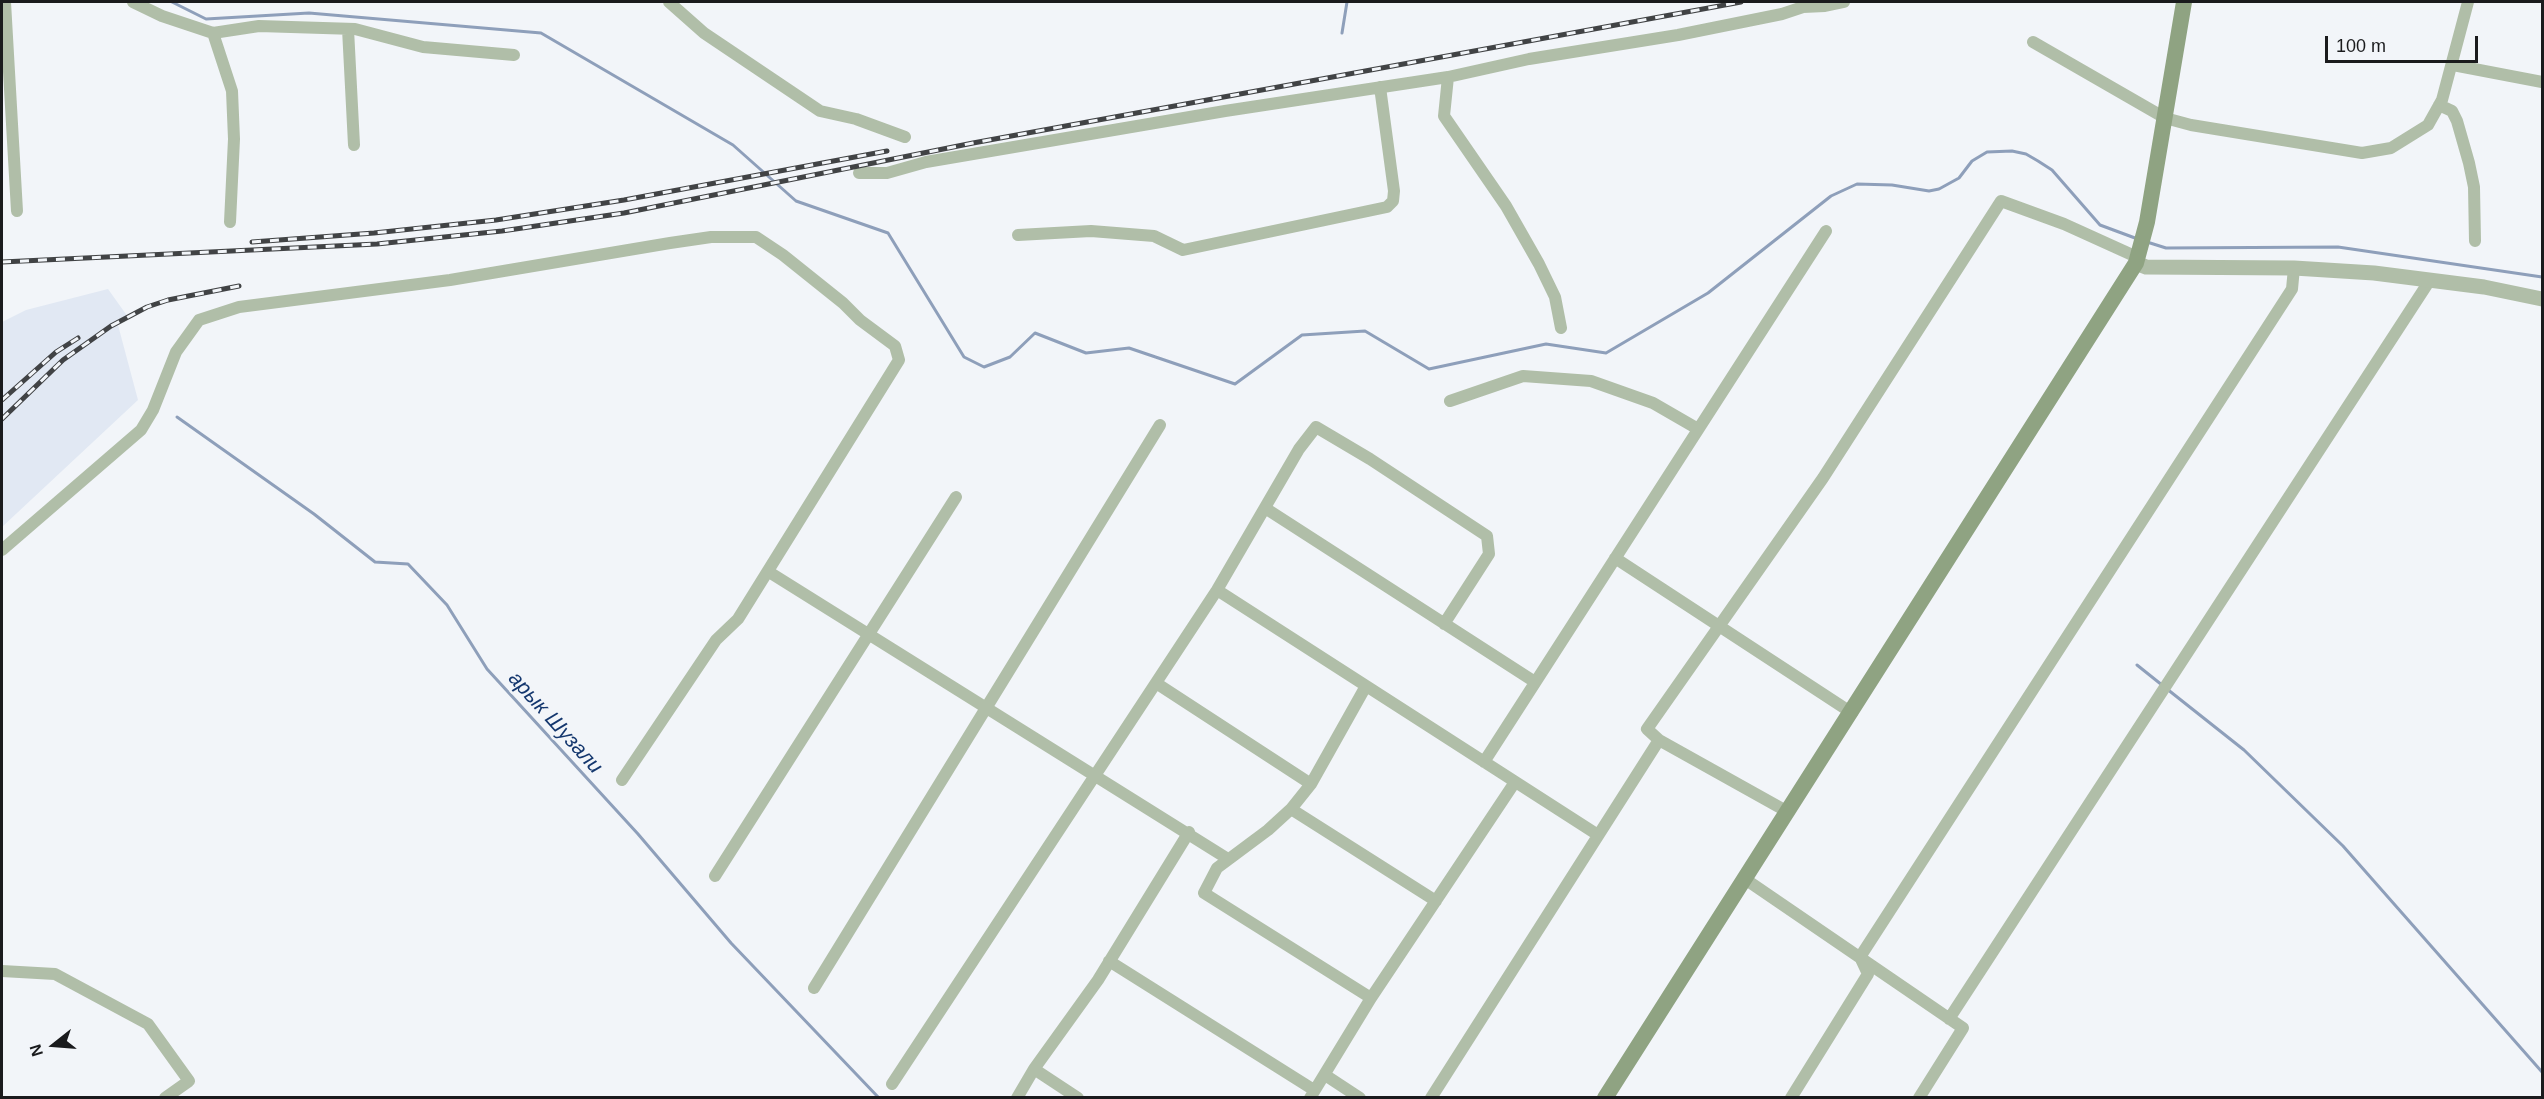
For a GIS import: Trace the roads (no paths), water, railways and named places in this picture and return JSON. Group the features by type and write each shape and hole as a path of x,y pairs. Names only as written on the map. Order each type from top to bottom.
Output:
{"main road":[{"path":"1605,1098 1852,713 2137,261 2147,222 2184,2"}],"street":[{"path":"5,2 17,211"},
{"path":"133,2 162,16 213,33 259,26 348,29 423,47 513,55"},
{"path":"669,2 704,33 820,111 856,119 905,137"},
{"path":"859,173 887,173 926,162 1292,99 1448,77 1529,59 1690,33 1782,14 1803,7 1844,2"},
{"path":"2033,42 2164,118 2192,125 2362,153 2391,148 2428,125 2439,105 2453,65 2468,2"},
{"path":"348,29 354,145"},
{"path":"213,33 232,91 234,139 230,222"},
{"path":"2453,65 2542,81"},
{"path":"1448,77 1444,116 1506,206 1539,264 1555,297 1561,328"},
{"path":"1018,235 1091,231 1154,236 1183,250 1387,207 1393,201 1394,185 1380,87"},
{"path":"2439,105 2452,111 2469,163 2474,187 2475,241"},
{"path":"1788,812 1659,740 1647,729 1717,626 1823,478 2001,201 2064,224 2146,267 2294,268 2374,273 2484,287 2542,299"},
{"path":"1484,762 1826,231"},
{"path":"2,549 141,430 153,410 176,352 199,320 239,307 450,280 711,237 756,237 783,255 843,303 860,320 895,346 899,360 769,572 738,619 716,640 622,780"},
{"path":"1860,957 2292,289 2294,268"},
{"path":"1949,1019 2430,280"},
{"path":"1450,401 1523,376 1591,381 1653,403 1698,429"},
{"path":"814,988 1160,425"},
{"path":"892,1084 1217,590 1299,449 1316,426 1487,536 1489,554 1444,624"},
{"path":"715,876 956,497"},
{"path":"1264,508 1535,682"},
{"path":"1616,558 1852,713"},
{"path":"769,572 988,706 1189,832 1228,859"},
{"path":"1217,590 1598,835"},
{"path":"1156,683 1311,784"},
{"path":"1366,686 1311,784 1291,809 1268,830 1217,868 1204,893 1371,998"},
{"path":"1431,1098 1659,740"},
{"path":"1109,961 1312,1094 1371,998 1515,782"},
{"path":"1291,809 1436,901"},
{"path":"1017,1098 1034,1069 1109,961 1189,832"},
{"path":"1745,879 1962,1028 1919,1098"},
{"path":"1791,1098 1868,974 1860,957"},
{"path":"2,971 55,974 148,1024 189,1081 165,1098"},
{"path":"1034,1069 1078,1098"},
{"path":"1325,1075 1360,1098"}],"waterway":[{"path":"172,2 206,19 309,13 541,33 733,145 796,201 888,233 964,357 984,367 1010,357 1035,333 1086,353 1129,348 1235,384 1302,335 1365,331 1429,369 1546,344 1606,353 1708,293 1831,196 1857,184 1892,185 1929,191 1939,189 1959,178 1972,161 1987,152 2012,151 2026,154 2052,170 2100,225 2135,238"},
{"path":"1342,33 1347,2"},
{"path":"2147,242 2166,248 2338,247 2542,277"},
{"name":"арык Шузали","path":"177,417 314,514 375,562 408,564 447,605 487,669 638,834 731,943 879,1098"},
{"path":"2137,665 2162,685"},
{"path":"2167,689 2244,750 2343,846 2542,1072"}],"railway":[{"path":"2,262 377,244 502,231 624,213 973,143 1741,2"},
{"path":"252,242 374,233 496,220 624,200 887,151"},
{"path":"2,419 63,360 111,326 147,307 168,300 239,286"},
{"path":"2,400 56,352 78,338"}]}
